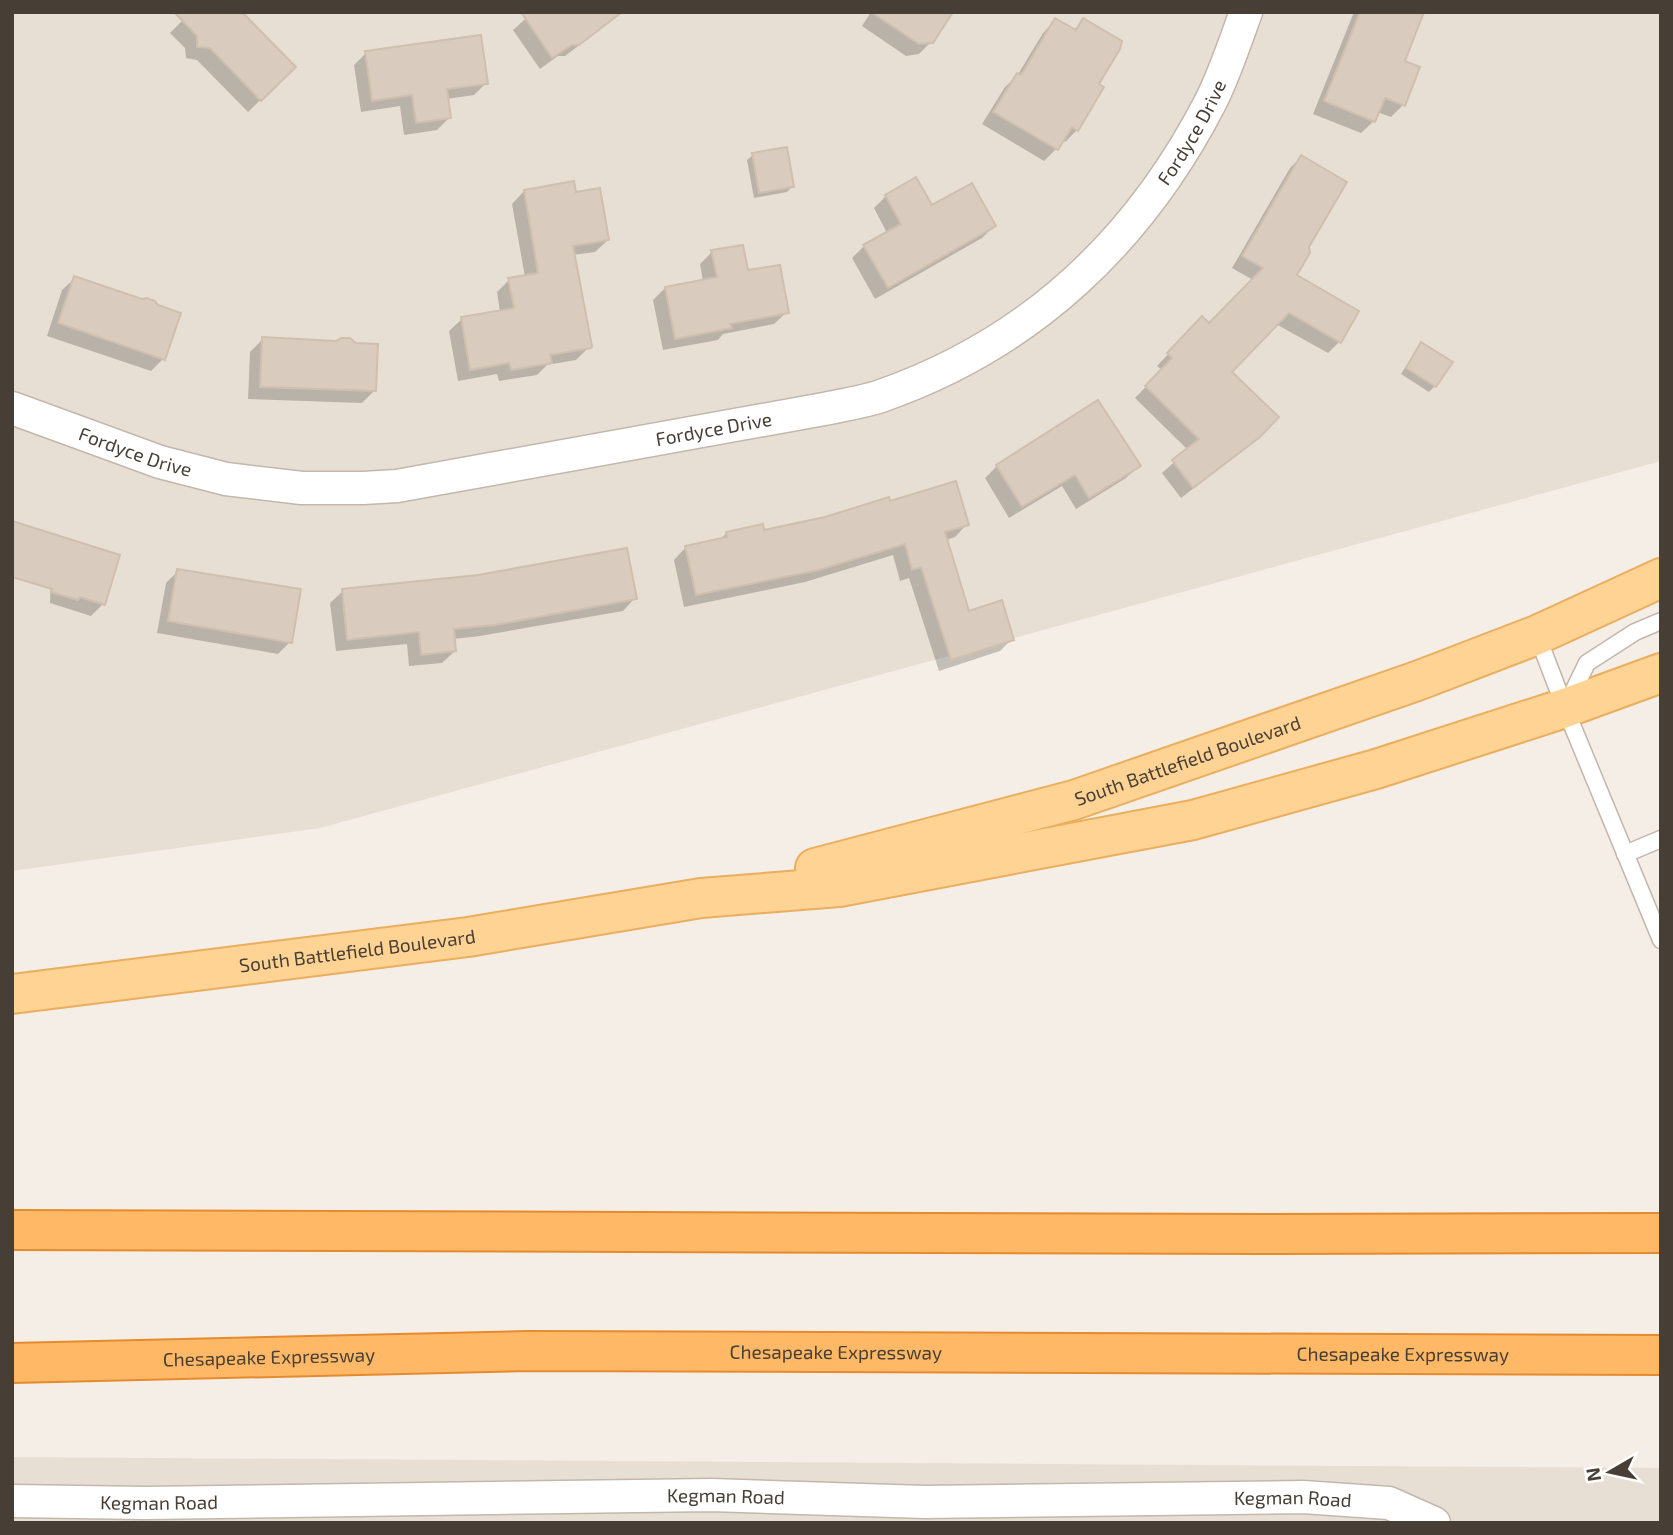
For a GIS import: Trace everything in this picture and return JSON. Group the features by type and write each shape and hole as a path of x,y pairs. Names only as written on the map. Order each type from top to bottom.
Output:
{"highway":[{"path":"12,1230 1661,1233"},
{"name":"Chesapeake Expressway","path":"12,1363 528,1352 1661,1355"}],"main road":[{"name":"South Battlefield Boulevard","path":"701,898 1074,800 1417,681 1537,635 1661,578"},
{"name":"South Battlefield Boulevard","path":"12,994 468,937 701,898 839,887 1193,820 1376,769 1565,708 1661,673"}],"street":[{"name":"Fordyce Drive","path":"12,408 160,461 226,479 302,488 363,488 397,486 878,397 928,378 976,354 1028,321 1094,265 1138,216 1178,161 1212,99 1246,12"},
{"name":"Kegman Road","path":"12,1501 146,1513 711,1495 929,1513 1303,1497 1389,1503 1434,1523"}],"lane":[{"path":"1565,708 1587,663 1635,632 1661,621"},
{"path":"1537,635 1661,940"},
{"path":"1625,854 1661,839"}],"shaded area":[{"path":"12,12 1661,12 1661,461 320,828 12,871"},
{"path":"12,1457 1661,1468 1661,1523 12,1523"}],"building":[{"path":"174,12 242,12 296,67 261,101 210,48 197,47 197,36"},
{"path":"521,12 622,12 579,45 572,45 552,58"},
{"path":"871,12 953,12 933,43 919,44"},
{"path":"1360,12 1424,12 1405,61 1420,67 1405,106 1385,98 1375,122 1324,101"},
{"path":"1055,18 1076,30 1083,18 1122,41 1099,84 1104,87 1078,131 1072,127 1058,150 993,112 1017,73 1021,75"},
{"path":"481,35 488,84 447,89 451,118 416,123 412,95 372,101 365,51"},
{"path":"787,147 794,187 759,193 752,153"},
{"path":"1301,155 1347,182 1309,247 1310,253 1297,275 1359,311 1341,343 1289,313 1232,372 1279,417 1260,437 1193,488 1172,460 1199,439 1145,386 1172,358 1167,353 1202,316 1209,323 1263,268 1242,256"},
{"path":"916,177 932,205 972,183 996,226 888,288 863,245 901,224 885,195"},
{"path":"574,181 576,192 600,188 609,240 573,246 591,348 550,355 552,363 511,370 509,363 470,370 461,317 514,308 508,278 538,273 524,190"},
{"path":"743,245 748,270 780,265 789,313 730,324 732,328 675,339 665,287 717,277 711,250"},
{"path":"74,276 142,299 147,298 181,313 165,360 58,323"},
{"path":"262,337 336,341 350,338 356,343 378,344 376,391 260,387"},
{"path":"1421,342 1453,362 1436,387 1406,368"},
{"path":"1098,400 1141,466 1089,498 1075,475 1022,507 996,465"},
{"path":"956,481 969,525 945,532 969,611 1002,600 1014,640 951,660 921,567 912,570 905,544 819,570 696,595 685,546 727,537 726,532 763,524 764,530 825,517 889,497 890,501"},
{"path":"12,521 120,555 105,605 51,592 52,589 12,577"},
{"path":"627,548 637,599 495,625 454,629 456,651 421,655 419,632 347,640 342,589 478,575"},
{"path":"177,569 301,589 292,643 168,621"}]}
